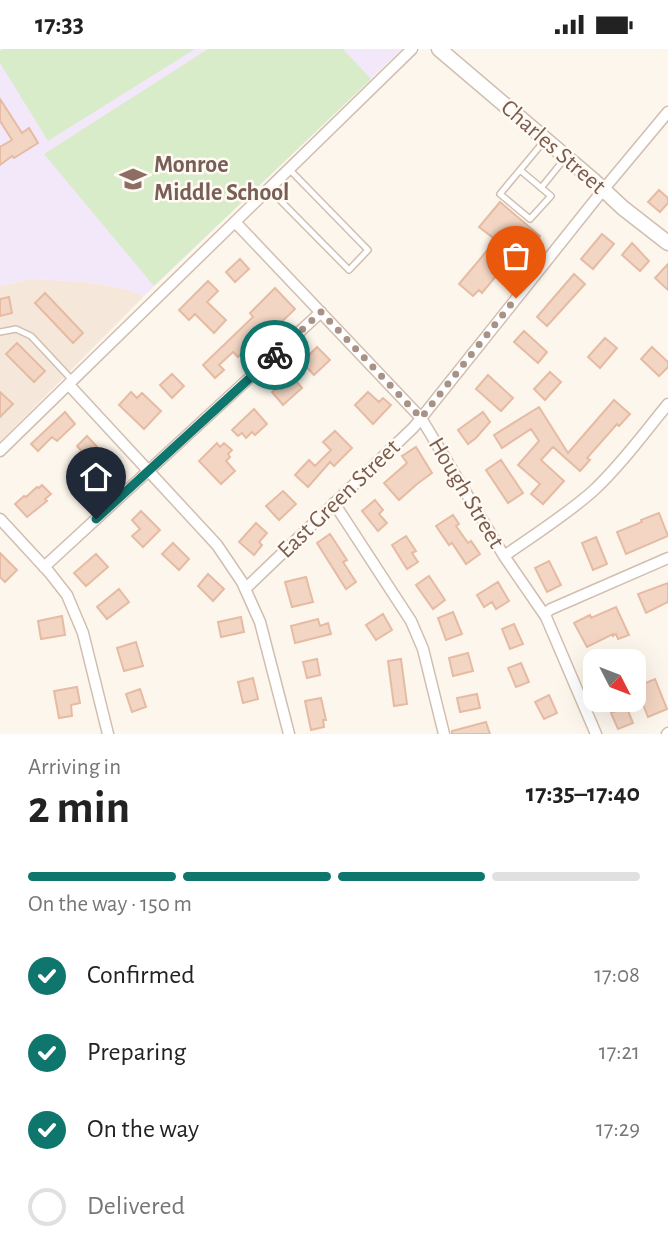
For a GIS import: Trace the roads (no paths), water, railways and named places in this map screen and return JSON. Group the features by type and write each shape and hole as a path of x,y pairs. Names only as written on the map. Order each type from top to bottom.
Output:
{"street":[{"path":"0,451 412,49"},
{"name":"Charles Street","path":"439,49 623,208 668,243"},
{"name":"East Green Street","path":"245,589 414,427 668,112"},
{"name":"Hough Street","path":"235,222 421,418 504,555 544,614 596,734"},
{"path":"44,567 321,312"},
{"path":"71,383 216,545 242,582 260,622 289,734"},
{"path":"504,555 591,492 668,404"},
{"path":"334,503 411,621 423,649 444,734"},
{"path":"0,519 67,595 83,633 108,734"},
{"path":"544,614 668,558"}],"lane":[{"path":"520,170 551,196 530,219 500,194 520,170 545,140"},
{"path":"541,188 566,157"},
{"path":"269,189 349,270 368,250 289,169"},
{"path":"0,332 16,329 31,336 71,383"}],"place":[{"name":"Monroe Middle School","path":"133,179"}]}
